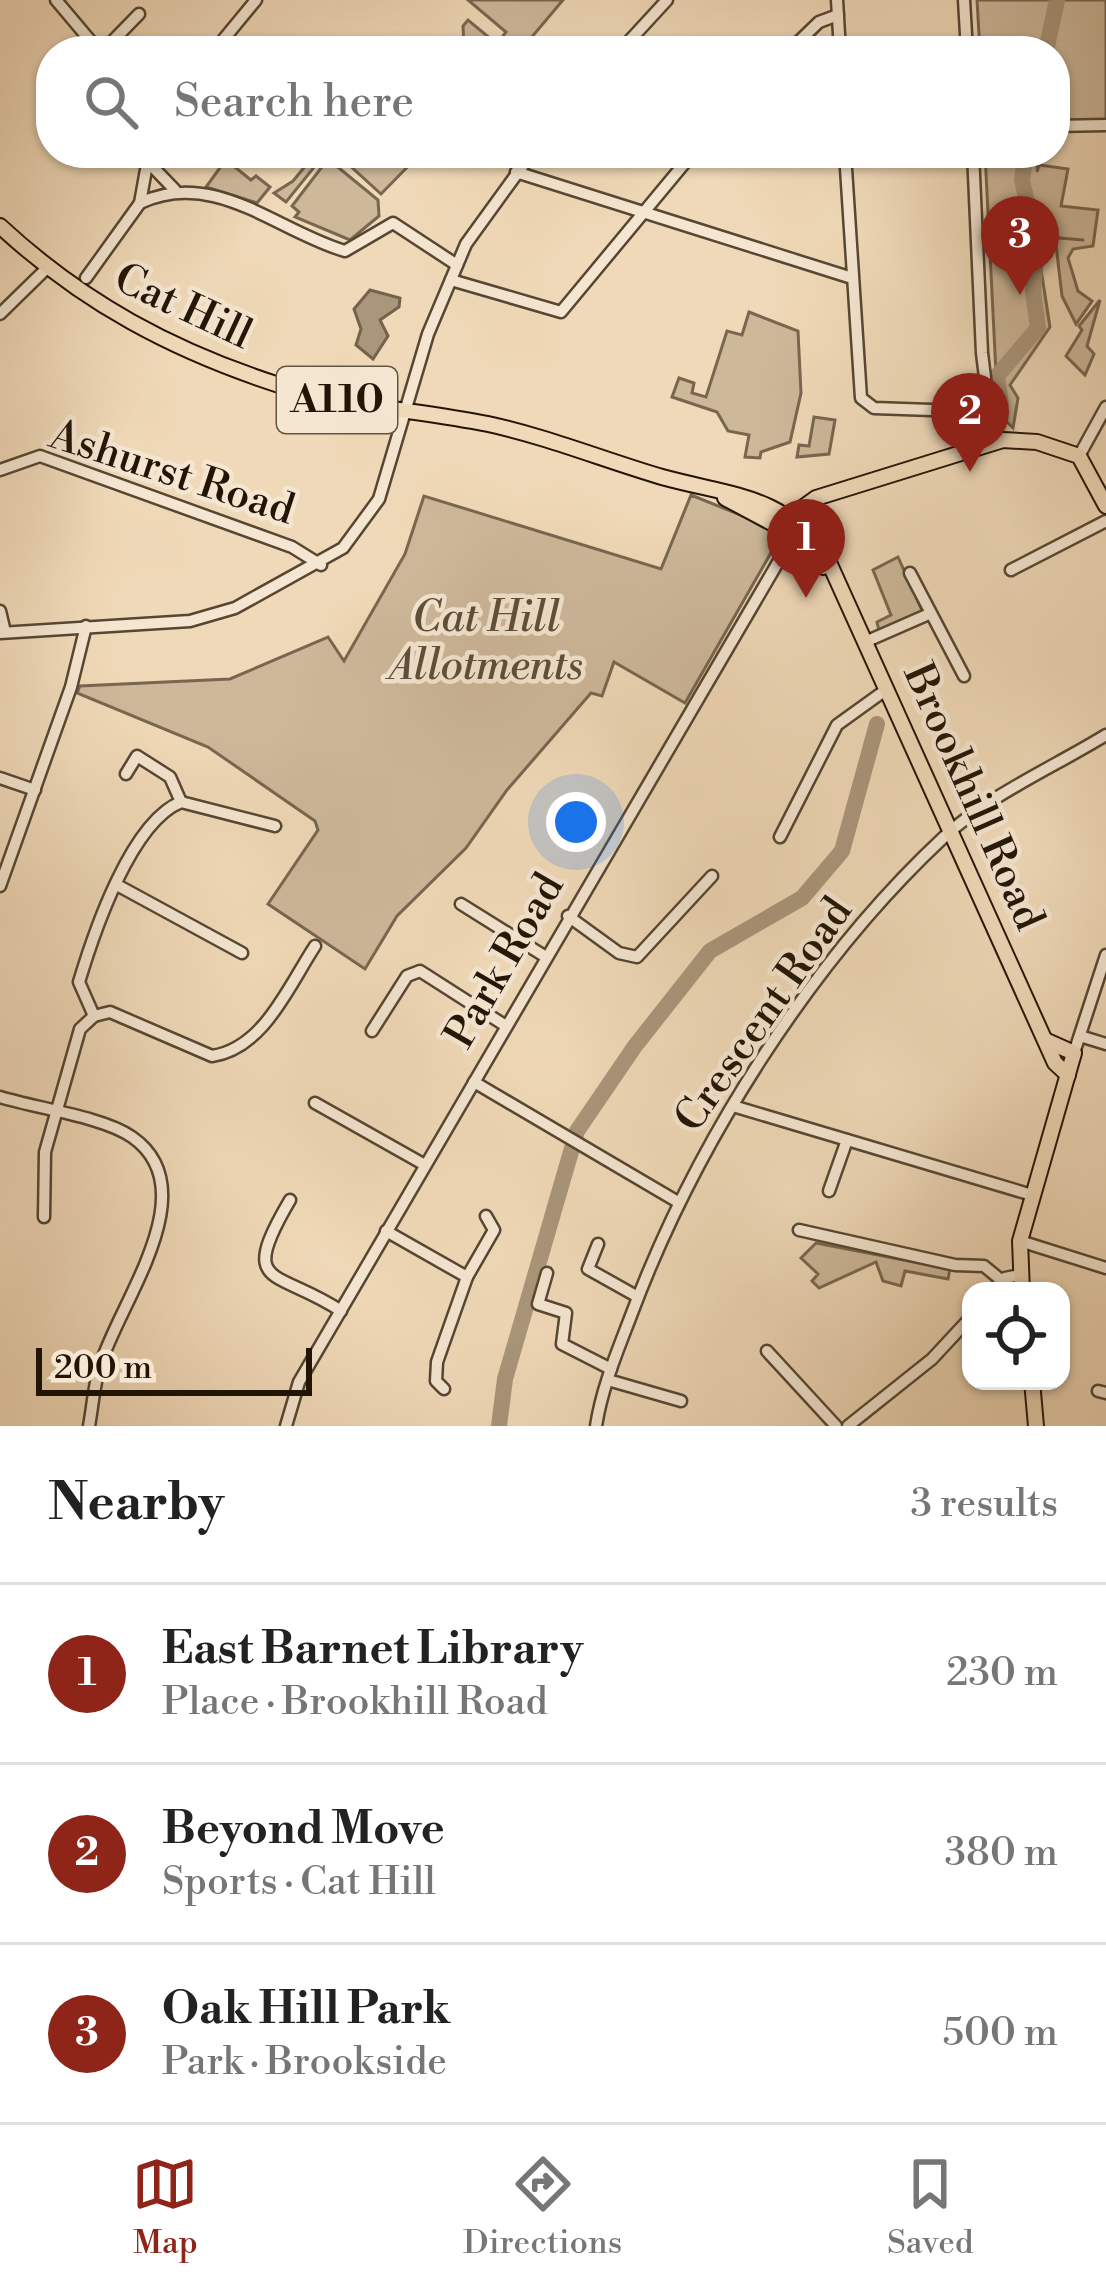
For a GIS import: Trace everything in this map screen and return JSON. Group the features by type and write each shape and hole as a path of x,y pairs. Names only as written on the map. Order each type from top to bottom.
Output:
{"main road":[{"name":"Cat Hill","path":"0,226 90,302 267,381 537,436 710,490 796,525"},
{"path":"796,525 819,504 936,461 991,427 1079,456 1106,506"},
{"name":"Brookhill Road","path":"796,525 837,582 1056,1065 1068,1075"},
{"path":"1021,1282 1020,1241 1074,1053 1047,1040"},
{"path":"1033,1390 1036,1426"}],"street":[{"path":"56,0 88,36"},
{"path":"226,36 256,0"},
{"path":"634,36 667,0"},
{"path":"837,0 839,36"},
{"path":"964,0 966,36"},
{"path":"116,36 139,14"},
{"path":"805,36 819,22 838,15"},
{"path":"1070,126 1106,125"},
{"path":"86,278 140,203 146,168"},
{"path":"156,168 175,190"},
{"path":"0,611 2,633 190,621 235,608 321,565 356,536 372,512 457,265 477,224 519,168"},
{"path":"451,280 560,312 681,168"},
{"path":"846,168 865,404 991,427 974,168"},
{"path":"516,172 852,278"},
{"path":"140,203 175,190 234,202 345,251 393,223 457,265"},
{"path":"0,314 46,268"},
{"path":"64,284 71,276 86,278 93,289 90,302"},
{"path":"1079,456 1102,427 1106,407"},
{"name":"Ashurst Road","path":"0,470 24,457 40,456 292,547 321,565"},
{"path":"1011,570 1106,521"},
{"name":"Park Road","path":"286,1426 299,1382 796,525"},
{"path":"910,573 964,676"},
{"path":"866,642 929,614"},
{"path":"0,886 85,644 86,626"},
{"path":"780,837 837,724 887,688"},
{"name":"Crescent Road","path":"596,1426 638,1297 678,1202 733,1106 833,963 952,831 1106,734"},
{"path":"126,774 137,756 170,777 181,802"},
{"path":"0,778 34,790"},
{"path":"94,1016 79,982 117,885 167,808 181,802 275,826"},
{"path":"568,916 619,953 638,957 712,876"},
{"path":"117,885 242,953"},
{"path":"461,904 546,957"},
{"path":"44,1216 45,1152 80,1029 94,1016 110,1012 212,1056 229,1053 250,1044 315,946"},
{"path":"1074,1053 1106,955"},
{"path":"372,1031 406,976 420,971 506,1025"},
{"path":"1080,1036 1106,1044"},
{"path":"474,1082 678,1202"},
{"path":"0,1097 130,1135 152,1155 162,1179 164,1216 100,1365 89,1426"},
{"path":"315,1103 425,1165"},
{"path":"733,1106 1032,1195"},
{"path":"829,1191 847,1140"},
{"path":"290,1200 262,1247 263,1265 274,1277 341,1311"},
{"path":"444,1389 436,1381 437,1362 467,1277 494,1230 486,1216"},
{"path":"799,1230 955,1265 984,1266 1001,1280 1014,1282"},
{"path":"386,1231 467,1277"},
{"path":"1020,1241 1106,1268"},
{"path":"598,1244 588,1269 638,1297"},
{"path":"547,1273 538,1304 566,1313 562,1344 610,1374 681,1401"},
{"path":"848,1426 932,1359 962,1327"},
{"path":"767,1351 836,1426"}],"green space":[{"path":"468,0 563,0 533,36 503,36 506,32"},
{"path":"977,0 1106,0 1106,120 1070,121 1070,36 979,36"},
{"path":"468,20 487,36 463,36"},
{"path":"220,168 236,168 270,187 257,203 206,187"},
{"path":"304,168 313,168 286,202 274,193"},
{"path":"321,168 339,168 378,200 379,216 350,240 295,217 299,212 292,206"},
{"path":"352,168 406,168 381,194"},
{"path":"986,168 1068,169 1061,206 1098,210 1093,246 1073,249 1068,258 1078,291 1092,301 1076,324 1062,296 1056,245 1038,250 1050,327 1010,385 1018,398 1013,428 998,413"},
{"path":"1100,300 1087,346 1094,354 1085,375 1066,356 1082,330 1079,326"},
{"path":"749,312 798,331 801,393 790,442 761,452 760,458 745,457 749,435 728,431 717,412 672,397 679,378 694,383 692,393 706,397 727,331 742,335"},
{"path":"814,417 835,420 829,454 797,457 799,445 809,446"},
{"name":"Cat Hill Allotments","path":"691,495 770,527 776,544 685,703 614,662 602,696 591,693 507,790 466,848 397,916 365,969 268,904 318,830 315,821 208,747 77,693 80,686 230,679 328,637 344,661 405,554 424,496 661,569"},
{"path":"898,557 924,615 880,635 877,622 891,615 873,570"},
{"path":"816,1243 950,1269 948,1279 905,1271 901,1286 883,1281 876,1262 819,1288 812,1281 818,1274 801,1258"}],"shaded area":[{"path":"370,290 400,298 399,307 380,320 388,336 373,359 356,345 361,329 354,309"}],"waterway":[{"path":"1049,36 1057,0"},
{"path":"994,424 1001,404 997,376 1038,328 1033,292 1037,246 1022,180 1024,168"},
{"path":"1036,236 1083,240"},
{"path":"499,1426 505,1379 577,1131 635,1046 710,951 802,898 842,851 877,724"}],"place":[{"name":"Oak Hill Park","path":"1020,295"},
{"name":"Beyond Move","path":"970,472"},
{"name":"East Barnet Library","path":"806,598"}]}
